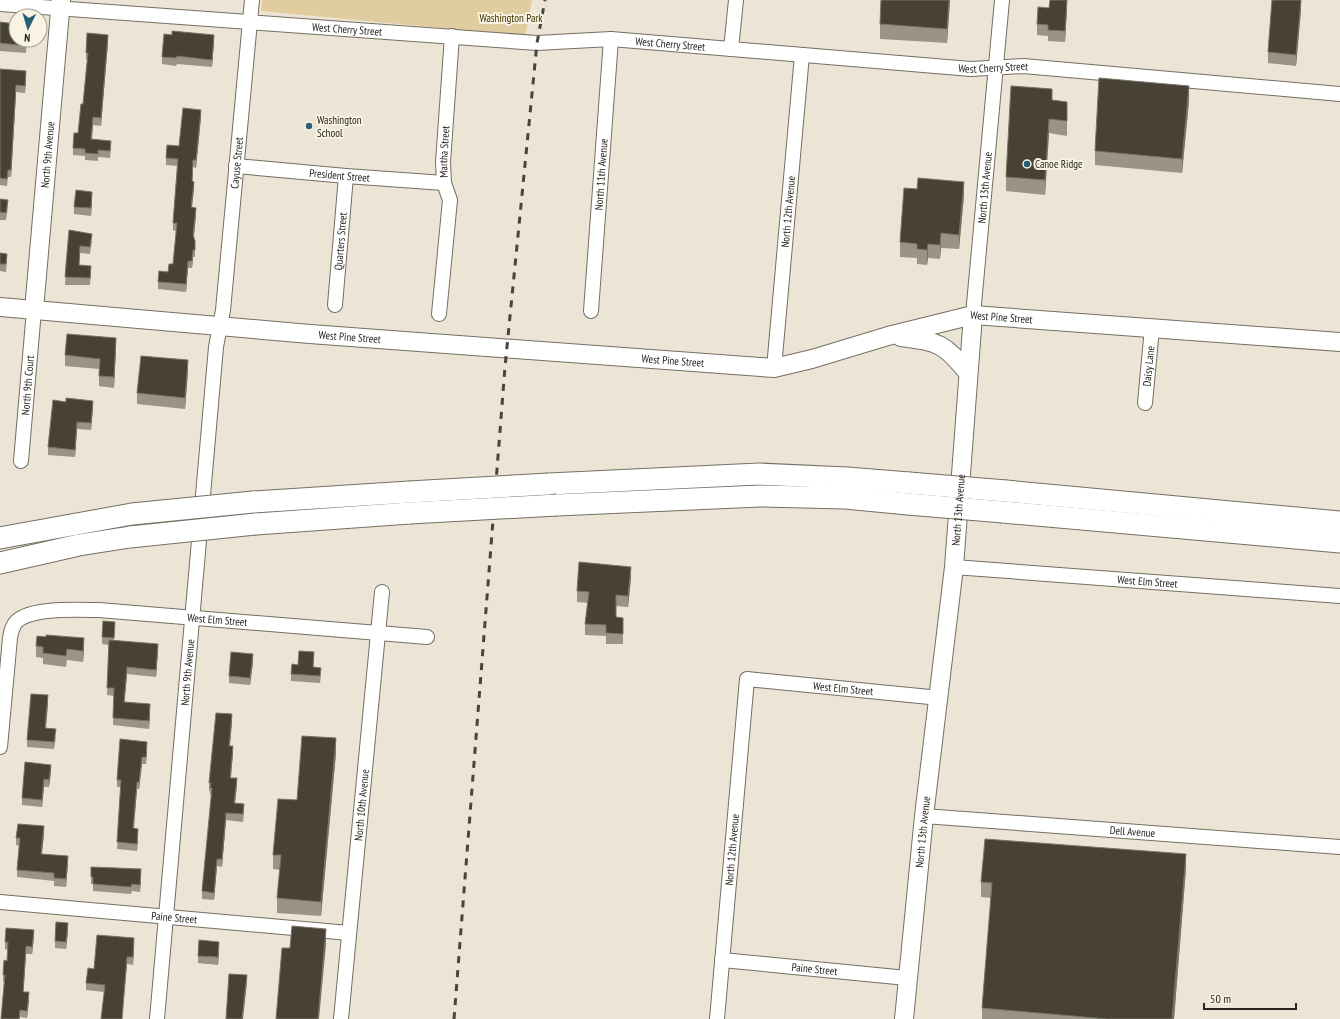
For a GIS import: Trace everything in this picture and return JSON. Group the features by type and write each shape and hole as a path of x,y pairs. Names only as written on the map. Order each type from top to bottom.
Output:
{"highway":[{"path":"0,538 132,514 253,502 549,484 759,474 909,483 1006,491 1340,522"},
{"path":"0,563 79,545 256,524 410,512 557,504 760,496 845,498 1340,542"},
{"path":"0,530 72,526"},
{"path":"0,576 26,569 79,545"}],"main road":[{"name":"North 9th Avenue","path":"34,310 60,4"},
{"name":"West Pine Street","path":"0,307 220,326 774,368 812,359 888,336 973,315 1340,342"},
{"name":"North 13th Avenue","path":"904,1019 924,816 940,698 954,567 973,315"},
{"path":"888,336 925,340 939,344 951,352 968,373"}],"street":[{"name":"Cayuse Street","path":"220,326 252,0"},
{"path":"732,49 736,0"},
{"name":"North 13th Avenue","path":"973,315 997,68 1002,0"},
{"name":"West Cherry Street","path":"0,4 60,4 250,21 551,43 611,39 970,70 1023,66 1340,94"},
{"name":"Martha Street","path":"439,314 450,200 444,183 442,162 452,36"},
{"name":"North 11th Avenue","path":"591,310 611,39"},
{"name":"North 12th Avenue","path":"774,368 802,55"},
{"name":"President Street","path":"236,166 444,183"},
{"name":"Quarters Street","path":"335,305 346,176"},
{"name":"North 9th Court","path":"21,461 34,310"},
{"name":"North 9th Avenue","path":"157,1019 220,326"},
{"name":"Daisy Lane","path":"1145,403 1152,328"},
{"name":"West Elm Street","path":"954,567 1340,596"},
{"name":"North 10th Avenue","path":"341,1019 382,592"},
{"name":"West Elm Street","path":"0,747 12,628 17,622 30,616 54,610 72,609 427,637"},
{"name":"North 12th Avenue","path":"717,1019 747,679"},
{"name":"West Elm Street","path":"747,679 940,698"},
{"name":"Dell Avenue","path":"924,816 1340,847"},
{"name":"Paine Street","path":"0,902 349,933"},
{"name":"Paine Street","path":"722,960 907,978"}],"green space":[{"name":"Washington Park","path":"262,0 532,0 525,36 261,11"}],"building":[{"path":"881,0 949,0 947,29 880,24"},
{"path":"1050,0 1067,0 1065,31 1048,30 1048,25 1037,24 1038,7 1049,8"},
{"path":"1272,0 1301,0 1296,55 1268,52"},
{"path":"0,22 8,23 8,44 0,43"},
{"path":"172,31 214,35 212,60 177,56 176,58 162,57 164,34 172,35"},
{"path":"87,33 108,35 101,118 93,117 91,139 111,141 110,151 98,150 98,154 85,153 85,149 73,148 74,133 78,133 81,104 83,104 88,53 86,53"},
{"path":"0,69 26,71 25,86 16,85 11,170 8,170 7,179 0,178"},
{"path":"1099,78 1189,86 1182,159 1095,151"},
{"name":"Canoe Ridge","path":"1011,86 1052,89 1052,100 1067,102 1067,121 1049,119 1045,180 1006,177"},
{"path":"183,108 201,110 196,160 193,160 192,181 194,182 191,207 196,208 193,235 195,250 193,250 192,261 188,261 186,284 158,282 159,271 168,272 169,264 173,264 177,223 173,223 178,159 166,158 167,145 179,146"},
{"path":"918,178 964,182 959,235 941,233 940,245 928,244 927,250 917,249 917,244 900,242 904,188 917,189"},
{"path":"76,190 92,192 91,208 74,207"},
{"path":"0,199 8,200 6,213 0,212"},
{"path":"69,230 92,234 90,247 80,246 79,265 91,266 90,278 65,277"},
{"path":"0,253 7,254 6,264 0,264"},
{"path":"67,334 116,338 114,377 99,376 100,359 65,355"},
{"path":"141,356 188,360 185,398 137,393"},
{"path":"66,398 93,401 91,423 77,422 75,450 48,447 53,400 66,402"},
{"path":"579,562 631,567 628,596 616,595 616,617 623,618 623,634 606,633 606,625 585,624 589,592 577,591"},
{"path":"103,621 115,622 114,638 102,637"},
{"path":"46,635 84,638 83,651 67,649 66,656 43,653 43,647 36,646 37,636 46,637"},
{"path":"109,640 158,644 156,670 127,667 124,702 150,704 149,721 113,718 114,688 107,688"},
{"path":"299,651 314,652 313,667 321,668 320,676 291,674 292,664 298,665"},
{"path":"231,652 253,654 250,678 229,676"},
{"path":"31,694 48,695 45,728 56,729 54,742 27,740"},
{"path":"216,713 232,714 229,746 233,746 230,778 237,778 234,803 244,804 243,814 226,813 222,859 217,859 214,893 202,891 212,788 210,788 211,783 209,783"},
{"path":"302,736 336,738 321,902 277,898 281,855 273,855 278,799 297,800"},
{"path":"120,739 147,742 146,757 142,757 139,782 137,782 133,828 138,829 137,844 117,842 121,780 117,780"},
{"path":"25,762 51,765 49,780 44,779 42,800 22,798"},
{"path":"18,824 44,826 41,854 68,856 66,879 54,878 54,873 17,870 20,838 16,838"},
{"path":"985,839 1186,854 1172,1019 1107,1019 982,1008 992,883 981,882"},
{"path":"91,867 141,869 140,885 132,884 131,887 93,884"},
{"path":"56,922 68,923 66,942 55,941"},
{"path":"292,926 326,929 318,1019 276,1019 282,948 290,948"},
{"path":"6,928 34,930 32,947 26,946 23,992 29,992 27,1011 20,1010 19,1019 1,1019 5,975 3,975 4,960 7,961 8,942 5,942"},
{"path":"97,935 134,938 133,957 127,957 122,1019 101,1019 105,985 86,983 88,968 94,969"},
{"path":"199,940 219,942 218,957 198,956"},
{"path":"229,974 247,975 242,1019 226,1019"}],"railway":[{"path":"454,1019 505,367 537,43 545,0"}],"place":[{"name":"Washington School","path":"309,126"},
{"name":"Canoe Ridge","path":"1027,164"}]}
